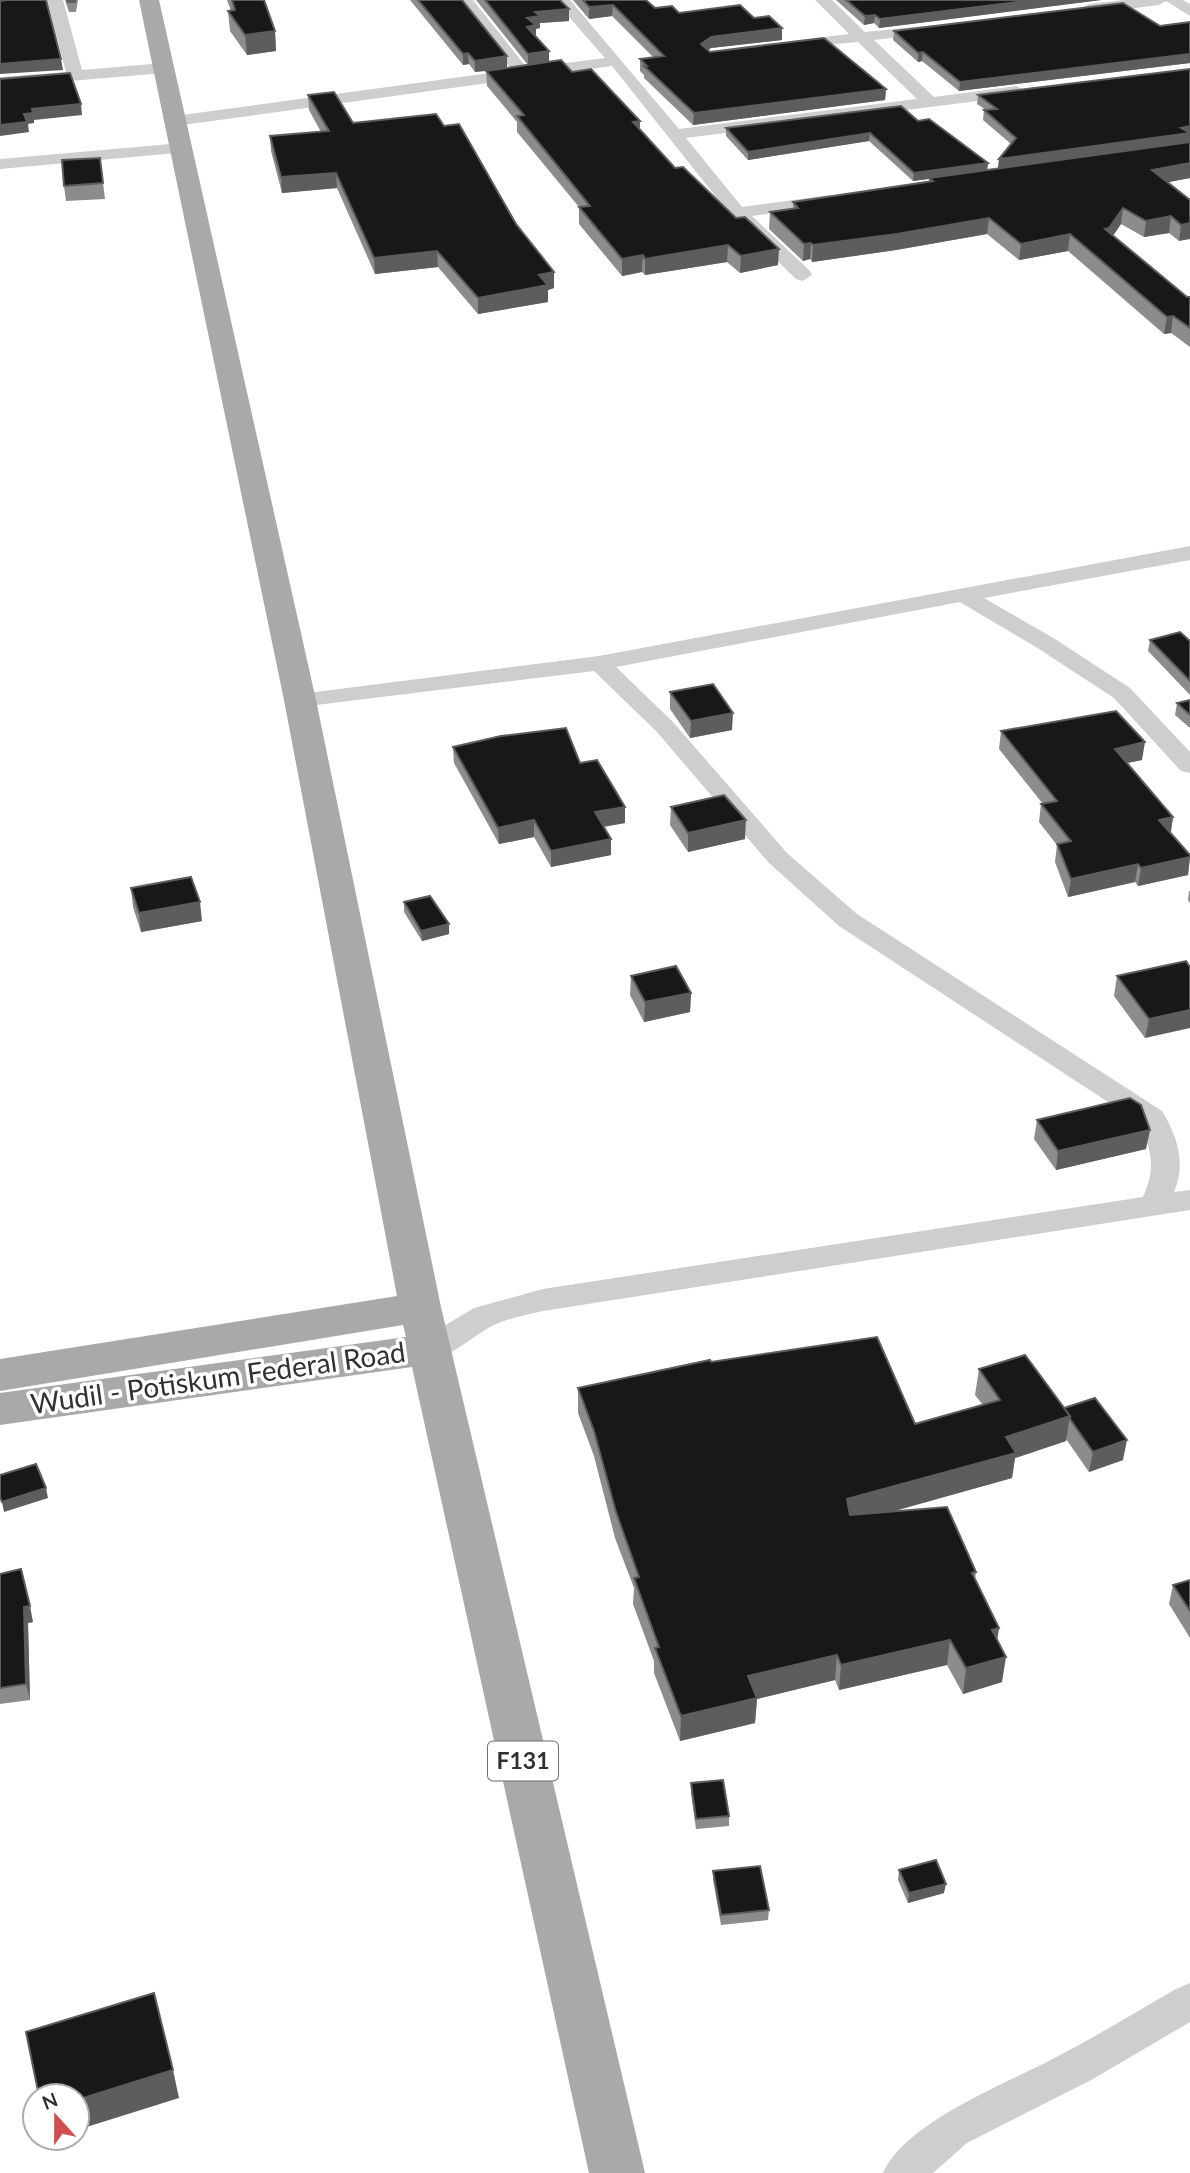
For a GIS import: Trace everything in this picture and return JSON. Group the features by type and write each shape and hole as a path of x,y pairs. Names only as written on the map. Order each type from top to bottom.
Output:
{"main road":[{"path":"149,0 300,700 425,1328"},
{"name":"Wudil - Potiskum Federal Road","path":"0,1375 425,1328"},
{"name":"Wudil - Potiskum Federal Road","path":"0,1409 425,1328"},
{"name":"Wudil - Potiskum Federal Road","path":"425,1328 617,2173"}],"street":[{"path":"55,0 75,76"},
{"path":"465,0 523,74"},
{"path":"562,0 616,61 738,214 803,275"},
{"path":"823,0 930,102"},
{"path":"1078,10 1159,0"},
{"path":"1173,0 1190,11"},
{"path":"779,47 942,27"},
{"path":"0,164 523,74 616,61"},
{"path":"0,82 163,68"},
{"path":"676,134 1040,89"},
{"path":"738,214 848,198"},
{"path":"300,700 599,663 1190,553"},
{"path":"963,595 1122,693 1190,766"},
{"path":"599,663 665,727 778,858 848,920 1152,1118 1167,1154 1164,1182 1154,1206"},
{"path":"425,1328 485,1316 543,1300 1190,1200"},
{"path":"903,2173 953,2130 1079,2066 1190,2001"}],"building":[{"path":"46,0 61,59 0,64 0,1"},
{"path":"232,0 264,0 275,31 245,35 228,11 235,10"},
{"path":"418,0 462,0 507,56 475,61 468,53 463,54"},
{"path":"485,0 560,0 569,9 535,12 540,16 527,18 536,25 527,27 549,51 528,54"},
{"path":"583,0 646,0 655,8 672,6 679,13 740,5 754,18 769,16 782,28 711,37 701,44 710,52 824,38 886,89 694,113 644,66 647,66 640,59 664,56 613,5 589,7"},
{"path":"846,0 1034,0 880,19 875,15 865,16"},
{"path":"1123,3 1160,26 1190,22 1190,54 960,82 923,52 918,53 894,31"},
{"path":"561,60 572,72 591,69 640,121 633,122 675,168 683,167 736,218 745,217 779,249 741,256 728,245 645,259 643,255 622,259 579,207 590,206 517,116 524,115 486,71"},
{"path":"1190,69 1190,126 1181,128 1190,133 999,159 1016,138 984,110 997,109 978,95"},
{"path":"70,73 81,104 32,109 33,113 24,114 27,122 0,125 0,79"},
{"path":"334,92 353,123 436,114 444,126 459,124 516,224 554,272 539,275 548,285 478,298 437,251 374,258 336,173 281,177 270,136 329,131 308,95"},
{"path":"901,106 918,121 929,119 988,163 914,173 870,133 748,152 726,128"},
{"path":"1190,142 1190,163 1152,170 1190,200 1190,223 1181,225 1171,216 1146,221 1123,208 1109,228 1105,229 1190,297 1190,328 1173,316 1167,317 1070,234 1021,244 989,218 813,245 804,244 770,212 798,208 793,202 933,181 929,178"},
{"path":"100,158 103,183 64,186 62,160"},
{"path":"1180,632 1190,641 1190,681 1150,640"},
{"path":"713,684 733,713 691,721 670,692"},
{"path":"1190,700 1190,715 1177,703"},
{"path":"1116,711 1145,742 1115,749 1173,817 1159,820 1190,857 1141,868 1138,864 1071,879 1057,844 1071,841 1041,804 1057,801 1001,731"},
{"path":"566,728 580,763 597,760 625,807 595,812 611,839 551,851 534,820 498,828 453,747 501,736"},
{"path":"724,795 746,820 688,833 671,807"},
{"path":"191,877 200,902 139,913 131,888"},
{"path":"430,896 449,924 421,931 404,902"},
{"path":"1186,961 1190,967 1190,1010 1149,1019 1117,976"},
{"path":"676,966 691,993 645,1002 631,976"},
{"path":"1130,1098 1141,1105 1150,1130 1058,1151 1037,1120"},
{"path":"877,1337 915,1424 1000,1400 979,1369 1025,1355 1070,1416 1006,1437 1016,1453 847,1499 850,1515 947,1507 976,1572 972,1573 999,1628 992,1630 1006,1657 966,1668 950,1640 841,1665 837,1655 748,1676 757,1698 681,1716 655,1648 659,1647 634,1578 639,1577 578,1388 710,1360 711,1362"},
{"path":"1095,1398 1127,1440 1093,1452 1064,1408"},
{"path":"36,1464 46,1488 2,1502 0,1475"},
{"path":"21,1569 30,1606 24,1607 26,1684 0,1688 0,1574"},
{"path":"1190,1580 1190,1611 1173,1585"},
{"path":"723,1780 729,1816 696,1819 691,1783"},
{"path":"936,1860 946,1884 909,1893 899,1870"},
{"path":"760,1866 769,1910 721,1915 713,1871"},
{"path":"154,1993 173,2070 91,2096 91,2082 36,2082 26,2032"}]}
